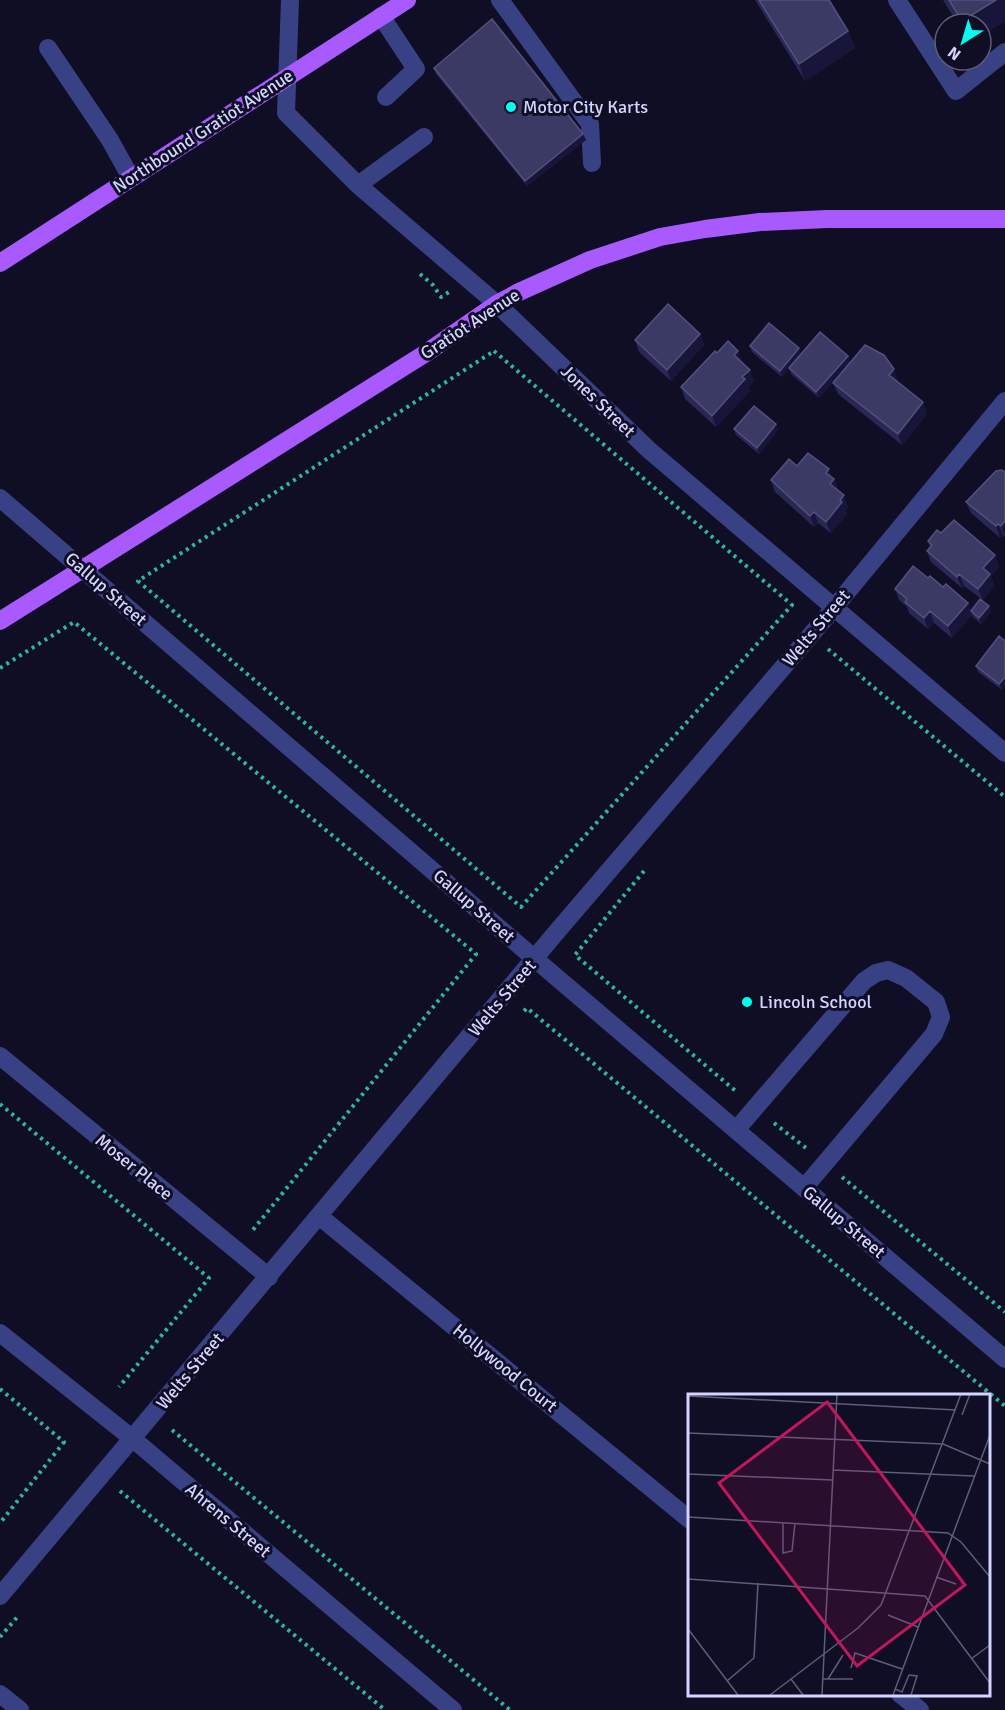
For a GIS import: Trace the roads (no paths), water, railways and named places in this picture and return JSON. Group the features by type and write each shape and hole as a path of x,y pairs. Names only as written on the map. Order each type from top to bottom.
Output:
{"main road":[{"name":"Northbound Gratiot Avenue","path":"0,262 407,0"},
{"name":"Gratiot Avenue","path":"0,621 426,353 497,304 519,291 590,260 660,237 760,222 827,219 1005,219"}],"street":[{"name":"Jones Street","path":"290,0 286,113 358,184 497,304 649,450 833,609 1005,753"},
{"path":"500,0 590,124 592,163"},
{"path":"897,0 956,91 1005,52"},
{"path":"381,16 416,69 386,97"},
{"path":"48,48 110,140 132,178"},
{"path":"358,184 424,137"},
{"name":"Welts Street","path":"0,1596 535,959 833,609 1005,401"},
{"name":"Gallup Street","path":"0,498 535,959 1005,1359"},
{"path":"736,1130 864,981 876,973 888,970 906,978 936,1002 941,1017 934,1034 804,1188"},
{"name":"Moser Place","path":"0,1056 269,1277"},
{"name":"Hollywood Court","path":"319,1216 688,1518"},
{"name":"Ahrens Street","path":"0,1333 132,1439 453,1710"},
{"path":"0,1694 20,1710"},
{"path":"901,1695 921,1710"}],"place":[{"name":"Motor City Karts","path":"511,107"},
{"name":"Lincoln School","path":"747,1002"}]}
